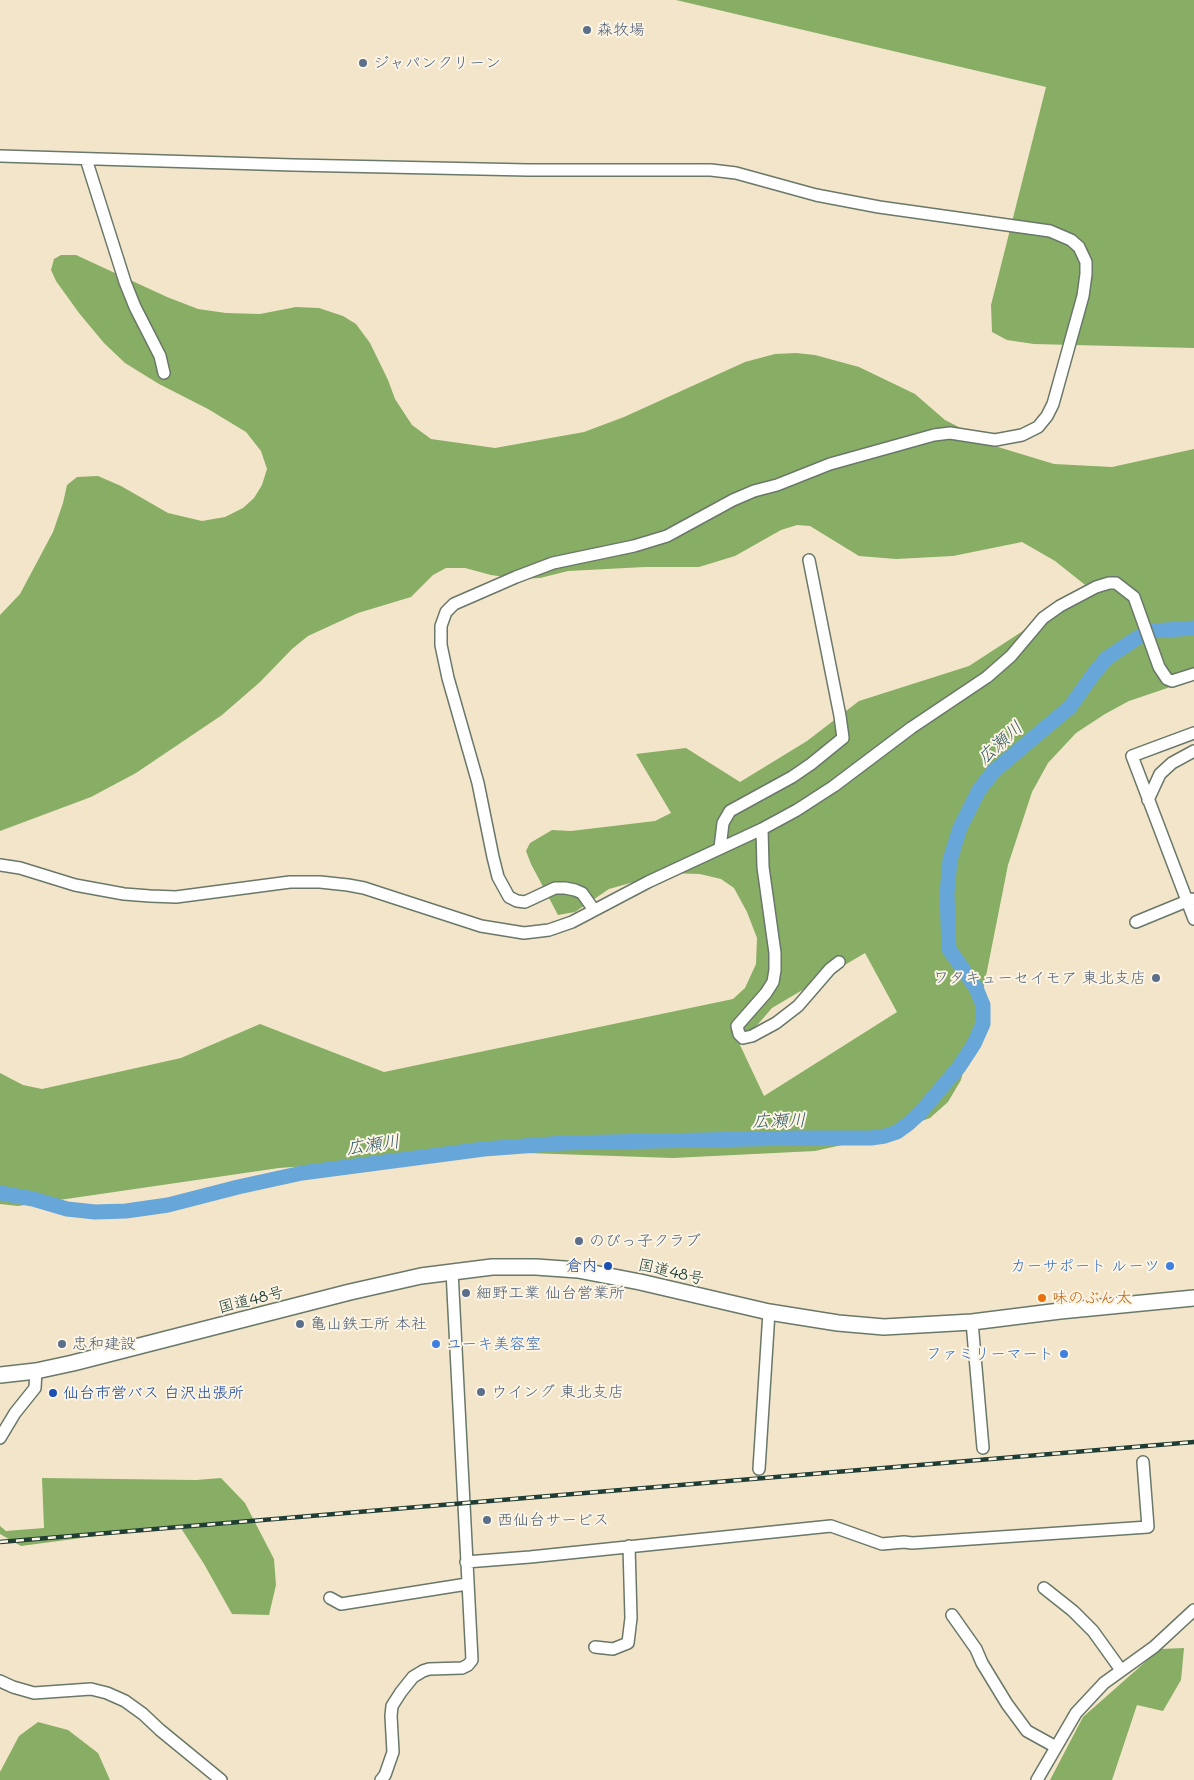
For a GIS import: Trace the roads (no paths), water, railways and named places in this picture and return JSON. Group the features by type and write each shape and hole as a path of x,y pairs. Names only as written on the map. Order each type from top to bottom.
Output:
{"highway":[{"name":"国道48号","path":"0,1375 36,1372 350,1292 452,1271 497,1266 578,1270 640,1282 770,1312 838,1323 884,1327 972,1322 1194,1298"}],"street":[{"path":"0,156 528,170 711,170 736,173 816,195 879,207 1050,231 1071,240 1078,247 1086,262 1083,296 1053,404 1048,416 1038,427 1022,436 995,440 950,432 830,464 733,500 667,536 634,546 554,563 516,576 454,604 446,612 441,626 441,645 448,678 478,783 498,877 509,897 517,902 525,902 556,888 565,888 582,893 594,910"},
{"path":"86,159 125,282 160,356 164,373"},
{"path":"720,848 723,822 730,811 792,777 842,738 840,716 809,560"},
{"path":"0,865 20,868 75,885 124,894 150,896 176,897 290,882 320,882 348,885 364,888 481,926 524,932 549,930 572,922 797,810 834,786 911,728 987,677 1011,656 1043,618 1060,606 1096,587 1116,583 1134,597 1162,675 1172,681 1194,674"},
{"path":"1194,733 1132,756 1148,800 1190,900 1194,919"},
{"path":"1148,800 1160,774 1172,763 1194,751"},
{"path":"762,829 763,866 775,953 775,970 773,982 766,993 737,1026 738,1034 743,1038 752,1036 776,1023 798,1006 830,969 839,962"},
{"path":"1136,922 1190,900"},
{"path":"381,1780 385,1775 393,1752 392,1706 401,1692 414,1677 426,1669 459,1668 470,1664 472,1657 452,1271"},
{"path":"759,1469 770,1312"},
{"path":"972,1322 983,1448"},
{"path":"0,1438 15,1413 35,1388 36,1372"},
{"path":"466,1562 830,1526 882,1544 1148,1527 1143,1462"},
{"path":"595,1647 613,1650 628,1643 631,1618 629,1546"},
{"path":"330,1598 341,1604 467,1584"},
{"path":"1044,1588 1073,1611 1093,1631 1122,1670"},
{"path":"1037,1780 1076,1713 1104,1683 1154,1647 1194,1610"},
{"path":"952,1615 976,1649 982,1663 1007,1704 1027,1732 1056,1747"},
{"path":"0,1681 34,1693 91,1689 107,1693 125,1701 221,1780"}],"waterway":[{"name":"広瀬川","path":"0,1193 33,1199 67,1209 95,1212 126,1211 168,1205 302,1173 484,1149 564,1143 871,1138 897,1132 920,1113 959,1067 974,1044 983,1024 983,1005 976,988 949,949 947,894 950,860 960,828 979,790 994,771 1070,707 1107,658 1137,638 1153,631 1194,628"}],"railway":[{"path":"0,1542 1194,1442"}],"place":[{"name":"森牧場","path":"587,30"},
{"name":"ジャパンクリーン","path":"363,63"},
{"name":"ワタキューセイモア 東北支店","path":"1156,978"},
{"name":"のびっ子クラブ","path":"579,1241"},
{"name":"倉内","path":"608,1266"},
{"name":"カーサポート ルーツ","path":"1170,1266"},
{"name":"細野工業 仙台営業所","path":"466,1293"},
{"name":"味のぶん太","path":"1042,1298"},
{"name":"亀山鉄工所 本社","path":"300,1324"},
{"name":"忠和建設","path":"62,1344"},
{"name":"ユーキ美容室","path":"436,1344"},
{"name":"ファミリーマート","path":"1064,1354"},
{"name":"ウイング 東北支店","path":"481,1392"},
{"name":"仙台市営バス 白沢出張所","path":"53,1393"},
{"name":"西仙台サービス","path":"487,1520"}]}
